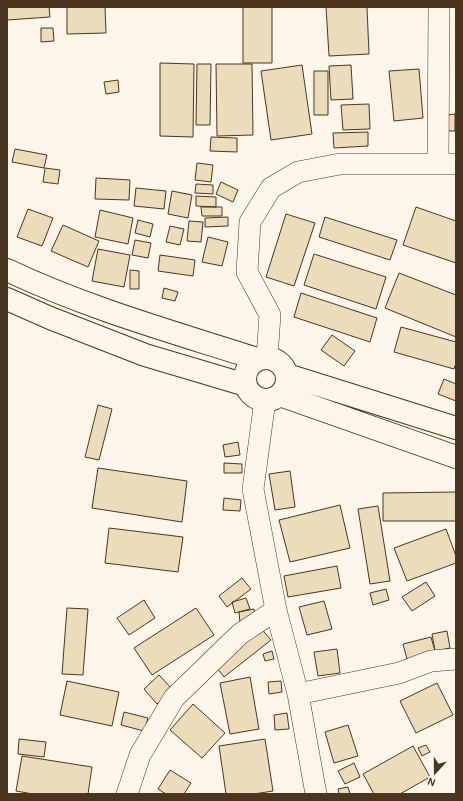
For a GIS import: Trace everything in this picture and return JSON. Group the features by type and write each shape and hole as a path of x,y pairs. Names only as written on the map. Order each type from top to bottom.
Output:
{"main road":[{"path":"7,270 38,285 114,312 262,358 276,360 284,366 287,375 286,386 272,398"},
{"path":"7,299 50,318 145,355 246,385"},
{"path":"262,358 249,366 245,375 246,385 252,394 272,398 456,457"},
{"path":"287,375 456,428"}],"street":[{"path":"262,358 270,315 247,272 250,222 272,188 298,172 340,164 447,164 439,7"},
{"path":"272,398 253,489 276,610 298,694 316,794"},
{"path":"127,794 140,755 174,698 240,634 276,610"},
{"path":"298,694 399,673 431,661 456,659"}],"building":[{"path":"7,7 49,7 50,17 7,20"},
{"path":"67,7 105,7 106,33 67,34"},
{"path":"243,7 272,7 272,63 243,63"},
{"path":"326,7 367,7 369,54 329,56"},
{"path":"41,28 53,28 54,41 41,42"},
{"path":"160,63 194,64 193,137 160,136"},
{"path":"197,64 211,64 210,125 196,125"},
{"path":"216,64 252,64 253,135 217,136"},
{"path":"302,65 312,134 271,140 261,71"},
{"path":"351,65 353,99 331,100 329,66"},
{"path":"419,69 423,118 394,121 389,71"},
{"path":"314,71 328,71 328,115 314,115"},
{"path":"118,80 119,92 106,94 104,82"},
{"path":"369,104 370,129 343,130 341,105"},
{"path":"455,114 455,131 447,131 447,115"},
{"path":"368,132 368,146 334,148 333,133"},
{"path":"211,137 237,138 237,152 210,151"},
{"path":"15,149 47,155 44,168 12,162"},
{"path":"197,163 213,165 211,182 195,180"},
{"path":"45,168 60,170 58,184 43,182"},
{"path":"96,178 130,180 129,200 95,199"},
{"path":"221,182 238,190 233,202 216,194"},
{"path":"196,184 213,185 213,194 195,193"},
{"path":"136,188 166,191 164,209 134,206"},
{"path":"172,191 192,195 188,218 168,214"},
{"path":"196,196 216,197 216,207 196,206"},
{"path":"201,207 222,207 222,216 202,216"},
{"path":"416,207 456,221 456,263 403,245"},
{"path":"28,209 53,218 42,246 17,237"},
{"path":"100,210 133,218 128,244 95,237"},
{"path":"286,214 315,223 294,286 266,277"},
{"path":"228,217 228,226 205,227 205,218"},
{"path":"325,217 397,240 390,260 319,237"},
{"path":"138,220 153,224 150,237 135,233"},
{"path":"189,221 203,222 201,242 187,241"},
{"path":"63,225 99,241 88,267 51,251"},
{"path":"170,226 184,229 180,245 166,242"},
{"path":"208,237 228,242 222,266 202,262"},
{"path":"135,240 151,243 148,258 132,255"},
{"path":"98,249 130,255 124,287 92,281"},
{"path":"314,254 386,277 376,309 304,285"},
{"path":"160,255 195,260 193,276 158,271"},
{"path":"130,270 139,271 139,289 130,289"},
{"path":"399,273 456,295 456,337 385,308"},
{"path":"164,288 178,292 175,301 162,298"},
{"path":"301,293 377,318 370,342 294,317"},
{"path":"401,327 456,342 456,363 454,369 394,352"},
{"path":"332,335 355,351 344,366 321,350"},
{"path":"444,379 456,384 456,401 438,394"},
{"path":"98,405 112,409 99,460 85,457"},
{"path":"238,442 240,455 225,457 223,445"},
{"path":"224,463 242,464 242,473 224,473"},
{"path":"98,468 187,481 182,522 92,508"},
{"path":"290,471 295,507 275,510 269,474"},
{"path":"456,492 456,521 383,521 383,493"},
{"path":"224,498 241,500 240,511 223,510"},
{"path":"340,505 350,548 290,562 279,520"},
{"path":"378,506 390,581 370,584 358,509"},
{"path":"109,528 183,537 178,572 105,563"},
{"path":"446,529 456,556 456,563 407,581 394,548"},
{"path":"337,566 341,588 288,597 284,576"},
{"path":"242,578 251,589 227,607 219,596"},
{"path":"426,582 435,596 412,611 402,597"},
{"path":"386,589 389,600 373,605 370,593"},
{"path":"246,598 250,609 235,613 232,602"},
{"path":"144,600 155,618 129,635 117,618"},
{"path":"324,601 332,629 307,635 299,607"},
{"path":"67,608 88,609 83,675 62,674"},
{"path":"196,608 214,635 152,675 134,648"},
{"path":"254,609 256,620 240,623 239,612"},
{"path":"259,626 271,640 224,677 213,663"},
{"path":"447,631 450,648 435,651 432,634"},
{"path":"431,637 435,651 407,659 403,644"},
{"path":"337,649 340,673 318,676 314,652"},
{"path":"272,651 274,659 265,661 263,654"},
{"path":"159,675 173,690 157,704 144,689"},
{"path":"250,677 259,729 230,734 220,683"},
{"path":"67,681 119,692 112,726 60,715"},
{"path":"281,681 282,692 269,694 268,682"},
{"path":"437,683 453,715 416,733 400,701"},
{"path":"193,704 225,733 202,758 170,730"},
{"path":"124,712 148,718 144,731 121,725"},
{"path":"287,713 289,729 275,730 274,715"},
{"path":"348,725 358,756 334,763 325,732"},
{"path":"19,739 46,742 44,757 18,754"},
{"path":"265,739 273,791 254,794 226,794 219,746"},
{"path":"426,745 430,752 422,756 418,748"},
{"path":"413,746 430,777 400,794 374,794 363,774"},
{"path":"22,756 92,767 88,794 33,794 16,791"},
{"path":"354,763 360,777 345,784 338,771"},
{"path":"170,770 191,783 184,794 166,794 158,789"},
{"path":"348,787 350,794 339,794 338,789"}]}
